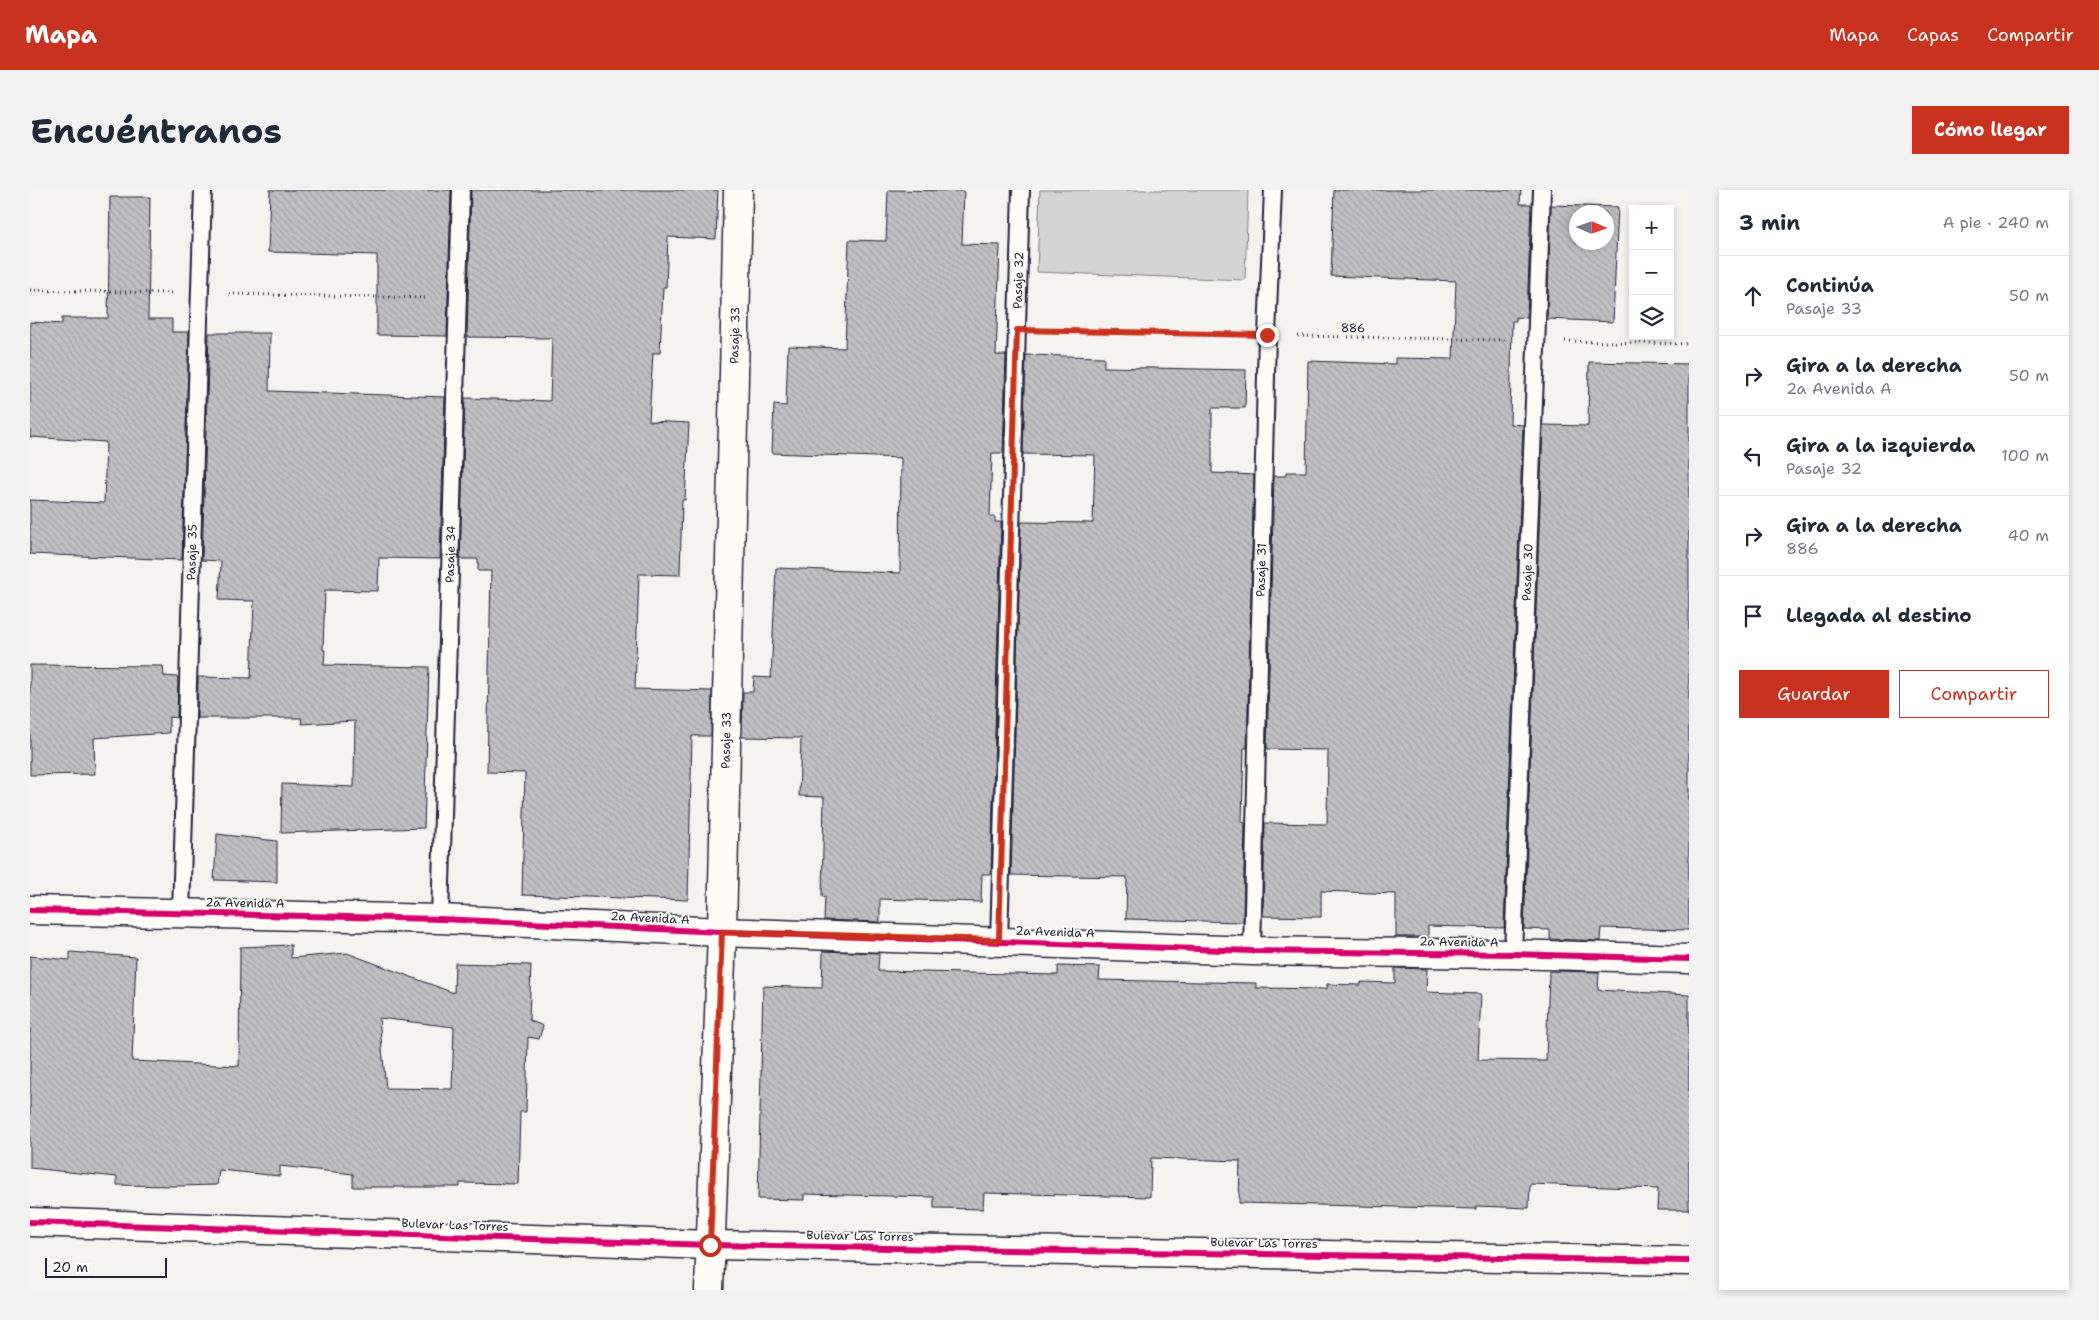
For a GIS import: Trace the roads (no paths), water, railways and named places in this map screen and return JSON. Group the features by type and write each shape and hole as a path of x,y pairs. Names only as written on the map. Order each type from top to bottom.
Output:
{"street":[{"name":"Pasaje 33","path":"708,1290 722,932 738,190"},
{"name":"2a Avenida A","path":"30,910 440,919 722,932 999,940 1252,951 1513,954 1689,959"},
{"name":"Bulevar Las Torres","path":"30,1222 710,1245 1689,1261"}],"lane":[{"name":"Pasaje 35","path":"181,913 202,190"},
{"name":"Pasaje 34","path":"440,919 461,190"},
{"name":"Pasaje 32","path":"999,940 1021,190"},
{"name":"Pasaje 31","path":"1252,951 1267,335 1273,190"},
{"name":"Pasaje 30","path":"1513,954 1542,190"}]}
